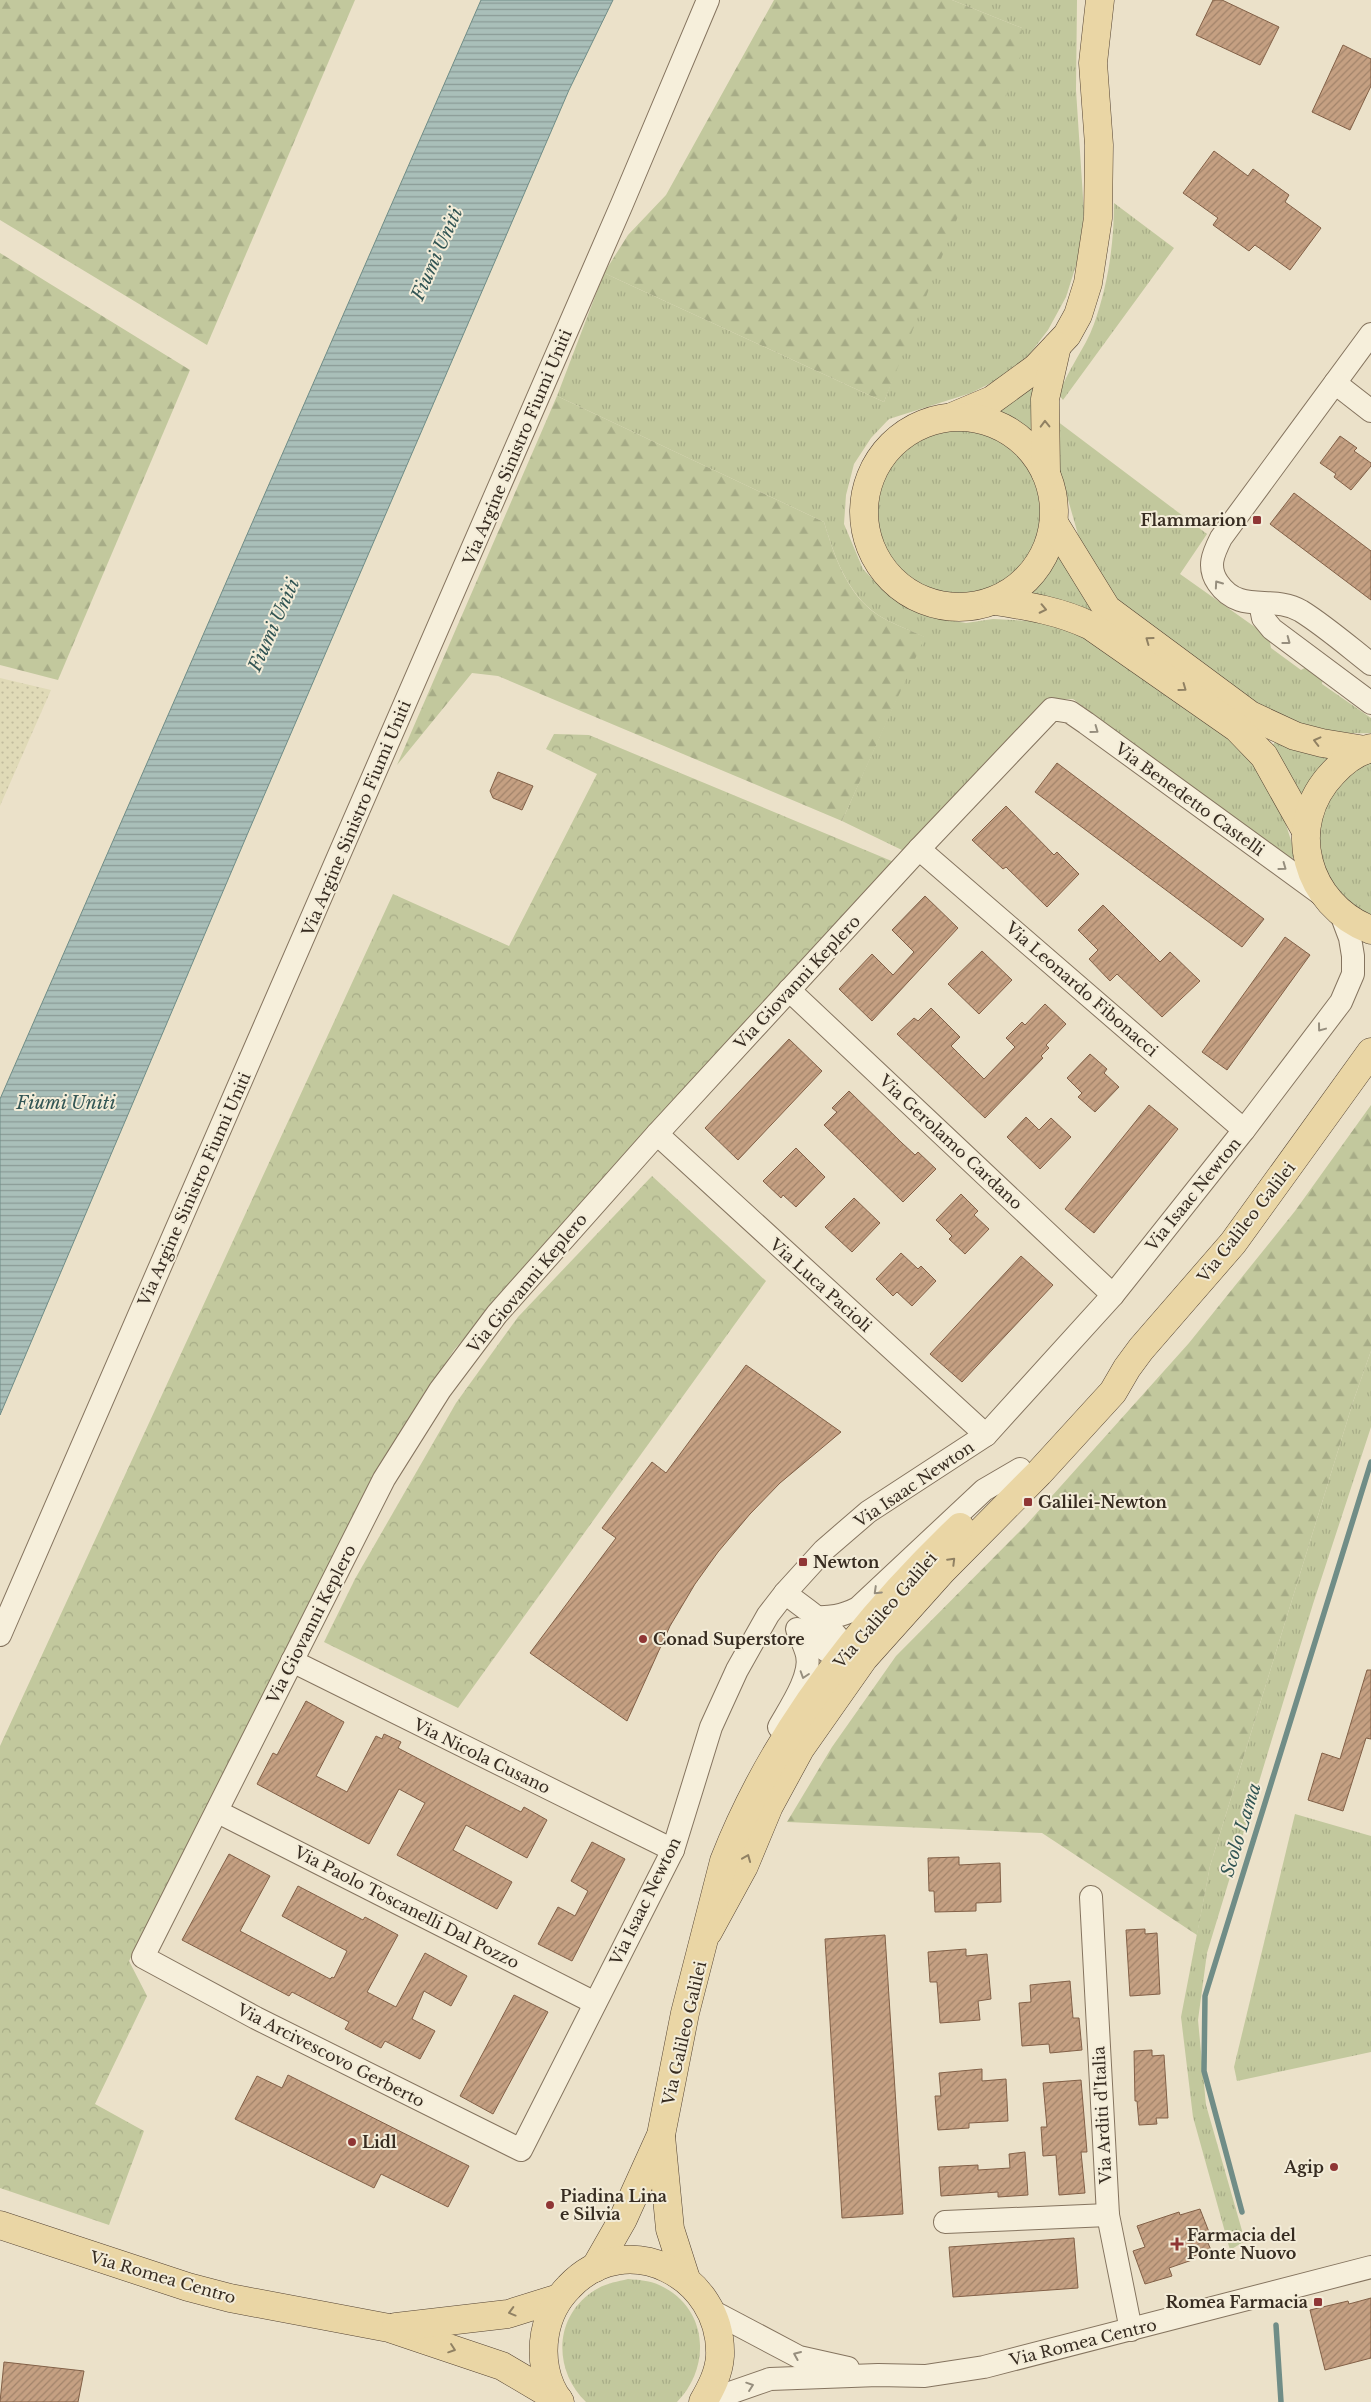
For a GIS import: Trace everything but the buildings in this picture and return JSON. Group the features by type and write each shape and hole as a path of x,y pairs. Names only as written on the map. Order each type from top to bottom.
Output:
{"main road":[{"path":"1057,346 1045,399 1046,473 1053,497 1054,523 1048,548 1035,570 1017,588 995,601 966,608 936,605 908,594 885,574 870,548 863,519 866,489 878,461 898,438 924,423 953,416 992,400 1036,368 1067,335 1078,315 1088,283 1098,218 1099,145 1093,63 1100,0"},
{"path":"953,416 982,419 1008,430 1030,448 1046,473"},
{"path":"1054,523 1107,609 1250,715 1295,736 1322,743 1368,749"},
{"path":"995,601 1046,609 1071,616 1091,626 1237,728 1264,756 1306,831"},
{"path":"1368,749 1342,763 1324,782 1312,805 1306,831 1306,848 1309,866 1316,882 1348,916 1371,949"},
{"name":"Via Galileo Galilei","path":"708,1932 744,1866 769,1806 800,1749 864,1658 932,1583 1039,1473 1113,1392 1126,1368 1233,1243 1314,1133 1365,1060 1371,1040"},
{"name":"Via Galileo Galilei","path":"595,2268 623,2219 661,2135 685,2014 708,1932 724,1861 733,1838 781,1743 844,1652 921,1564 1020,1470 1106,1378 1126,1368"},
{"name":"Via Galileo Galilei","path":"661,2135 670,2228 686,2278"},
{"name":"Via Romea Centro","path":"0,2225 188,2288 230,2298 389,2328 502,2366 559,2401"},
{"path":"559,2401 546,2375 542,2348 547,2322 559,2298 575,2280 595,2268 618,2261 642,2261 665,2267 686,2278 701,2293 712,2311 719,2334 720,2358 714,2382 703,2402"},
{"name":"Via Romea Centro","path":"389,2328 508,2314 559,2298"}],"street":[{"name":"Via Argine Sinistro Fiumi Uniti","path":"0,1635 610,231 708,0"},
{"path":"1371,334 1221,538 1211,556 1212,575 1225,594 1242,601 1285,604 1300,610 1371,664"},
{"path":"1335,383 1371,411"},
{"path":"1260,603 1263,618 1272,629 1371,704"},
{"name":"Via Giovanni Keplero","path":"143,1957 218,1812 292,1660 384,1479 440,1390 497,1314 657,1134 919,849 1052,709"},
{"name":"Via Benedetto Castelli","path":"1052,709 1070,712 1348,916"},
{"name":"Via Leonardo Fibonacci","path":"919,849 1244,1130"},
{"name":"Via Isaac Newton","path":"521,2150 672,1850 711,1727 736,1670 768,1615 824,1550 868,1512 986,1435 1113,1295 1244,1130 1341,1002 1352,974 1353,956 1348,916"},
{"name":"Via Gerolamo Cardano","path":"790,990 1113,1295"},
{"name":"Via Luca Pacioli","path":"657,1134 986,1435"},
{"path":"768,1615 805,1623 845,1615 858,1608 984,1490 1020,1470"},
{"path":"785,1593 828,1654 834,1656 857,1649 874,1636 912,1592 922,1585 932,1583"},
{"path":"733,1838 746,1788 799,1691 807,1669 808,1656 805,1623"},
{"path":"800,1749 802,1732 844,1669 844,1652"},
{"name":"Via Nicola Cusano","path":"292,1660 672,1850"},
{"name":"Via Paolo Toscanelli Dal Pozzo","path":"218,1812 595,2003"},
{"name":"Via Arditi d'Italia","path":"1091,1897 1108,2215 1131,2330"},
{"name":"Via Arcivescovo Gerberto","path":"143,1957 256,2018 521,2150"},
{"path":"945,2222 1108,2215"},
{"name":"Via Romea Centro","path":"703,2402 770,2379 878,2375 925,2376 984,2367 1371,2266"},
{"name":"Via Romea Centro","path":"712,2311 799,2357 878,2375"}],"shaded area":[{"path":"0,678 51,690 0,806"}],"green space":[{"path":"0,0 355,0 207,345 0,220"},
{"path":"774,0 952,0 1022,28 1020,61 884,402 604,273 628,235 666,195"},
{"path":"952,0 1077,0 1076,90 1084,213 1079,256 1066,297 1048,330 1029,355 1001,378 971,393 889,419 871,438 854,464 846,495 844,524 863,569 887,594 931,617 966,623 993,619 1033,621 1084,634 1251,751 1277,796 1294,850 1292,861 1073,699 1049,699 906,852 842,821 924,637 878,615 858,596 837,560 824,522 557,396 604,273 884,402 1022,28"},
{"path":"1114,203 1174,248 1063,400 1059,395 1062,386 1086,342 1094,324 1103,294 1113,234"},
{"path":"0,253 190,370 58,680 0,665"},
{"path":"1040,375 1037,441 988,410"},
{"path":"557,396 824,522 837,561 858,597 878,615 925,637 842,821 498,676 472,673 397,765"},
{"path":"1057,421 1207,534 1180,574 1269,637 1271,648 1301,670 1310,665 1323,673 1322,684 1371,718 1371,733 1347,733 1324,730 1279,719 1125,616 1086,562 1056,458"},
{"path":"958,429 990,435 1017,453 1035,480 1041,512 1035,544 1017,571 990,589 958,595 926,589 899,571 881,544 875,512 881,480 899,453 926,435"},
{"path":"1061,554 1095,608 1093,613 1028,596 1046,578 1056,555"},
{"path":"554,734 589,735 894,862 645,1131 454,1350 380,1466 129,1961 147,1996 95,2104 144,2131 109,2225 0,2188 0,1746 393,894 509,946 597,774 546,749"},
{"path":"1276,741 1336,755 1301,801 1271,747"},
{"path":"1371,758 1371,915 1354,906 1342,895 1325,869 1321,854 1319,823 1323,807 1334,787 1354,769"},
{"path":"1371,1105 1371,1351 1353,1402 1210,1866 1197,1935 1042,1833 787,1822 832,1747 896,1656 1026,1525 1189,1343 1295,1211"},
{"path":"652,1176 766,1281 458,1708 324,1642 355,1579 456,1403 518,1317"},
{"path":"1371,1351 1371,1427 1313,1604 1207,1953 1198,2020 1206,2105 1245,2241 1230,2250 1193,2117 1181,2017 1210,1866 1353,1402"},
{"path":"1295,1814 1371,1836 1371,2052 1237,2081 1234,2067"},
{"path":"628,2279 652,2282 680,2298 690,2311 697,2326 700,2342 695,2374 688,2389 677,2402 586,2402 575,2389 568,2376 562,2346 570,2316 579,2303 596,2289"}],"water":[{"name":"Fiumi Uniti","path":"481,0 613,0 569,90 247,835 0,1415 0,1099"}],"waterway":[{"name":"Scolo Lama","path":"1242,2212 1204,2071 1205,1996 1371,1462"},
{"name":"Scolo Lama","path":"1276,2325 1281,2402"}],"place":[{"name":"Flammarion","path":"1257,520"},
{"name":"Galilei-Newton","path":"1028,1502"},
{"name":"Newton","path":"803,1562"},
{"name":"Conad Superstore","path":"643,1639"},
{"name":"Lidl","path":"352,2142"},
{"name":"Agip","path":"1334,2167"},
{"name":"Piadina Lina e Silvia","path":"550,2205"},
{"name":"Farmacia del Ponte Nuovo","path":"1177,2244"},
{"name":"Romea Farmacia","path":"1318,2302"}]}
